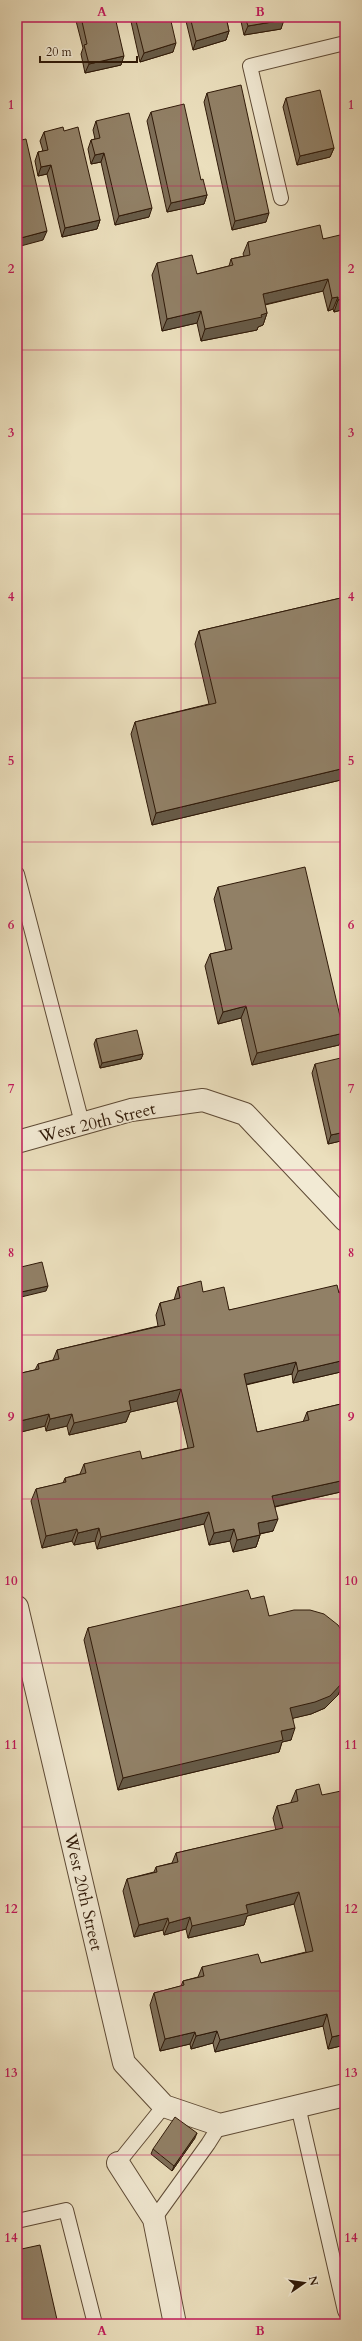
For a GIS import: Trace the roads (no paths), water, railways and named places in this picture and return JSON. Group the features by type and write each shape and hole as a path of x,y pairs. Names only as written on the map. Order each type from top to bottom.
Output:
{"street":[{"name":"West 20th Street","path":"17,1142 131,1110 203,1100 245,1114 345,1220"},
{"name":"West 20th Street","path":"17,1606 124,2063 164,2106 220,2125"},
{"path":"220,2125 345,2094"},
{"path":"118,2163 154,2219 175,2324"}],"lane":[{"path":"281,198 250,66 345,43"},
{"path":"17,874 82,1123"},
{"path":"118,2163 164,2106"},
{"path":"298,2106 345,2311"},
{"path":"154,2219 220,2125"},
{"path":"17,2221 66,2210 94,2324"}]}
